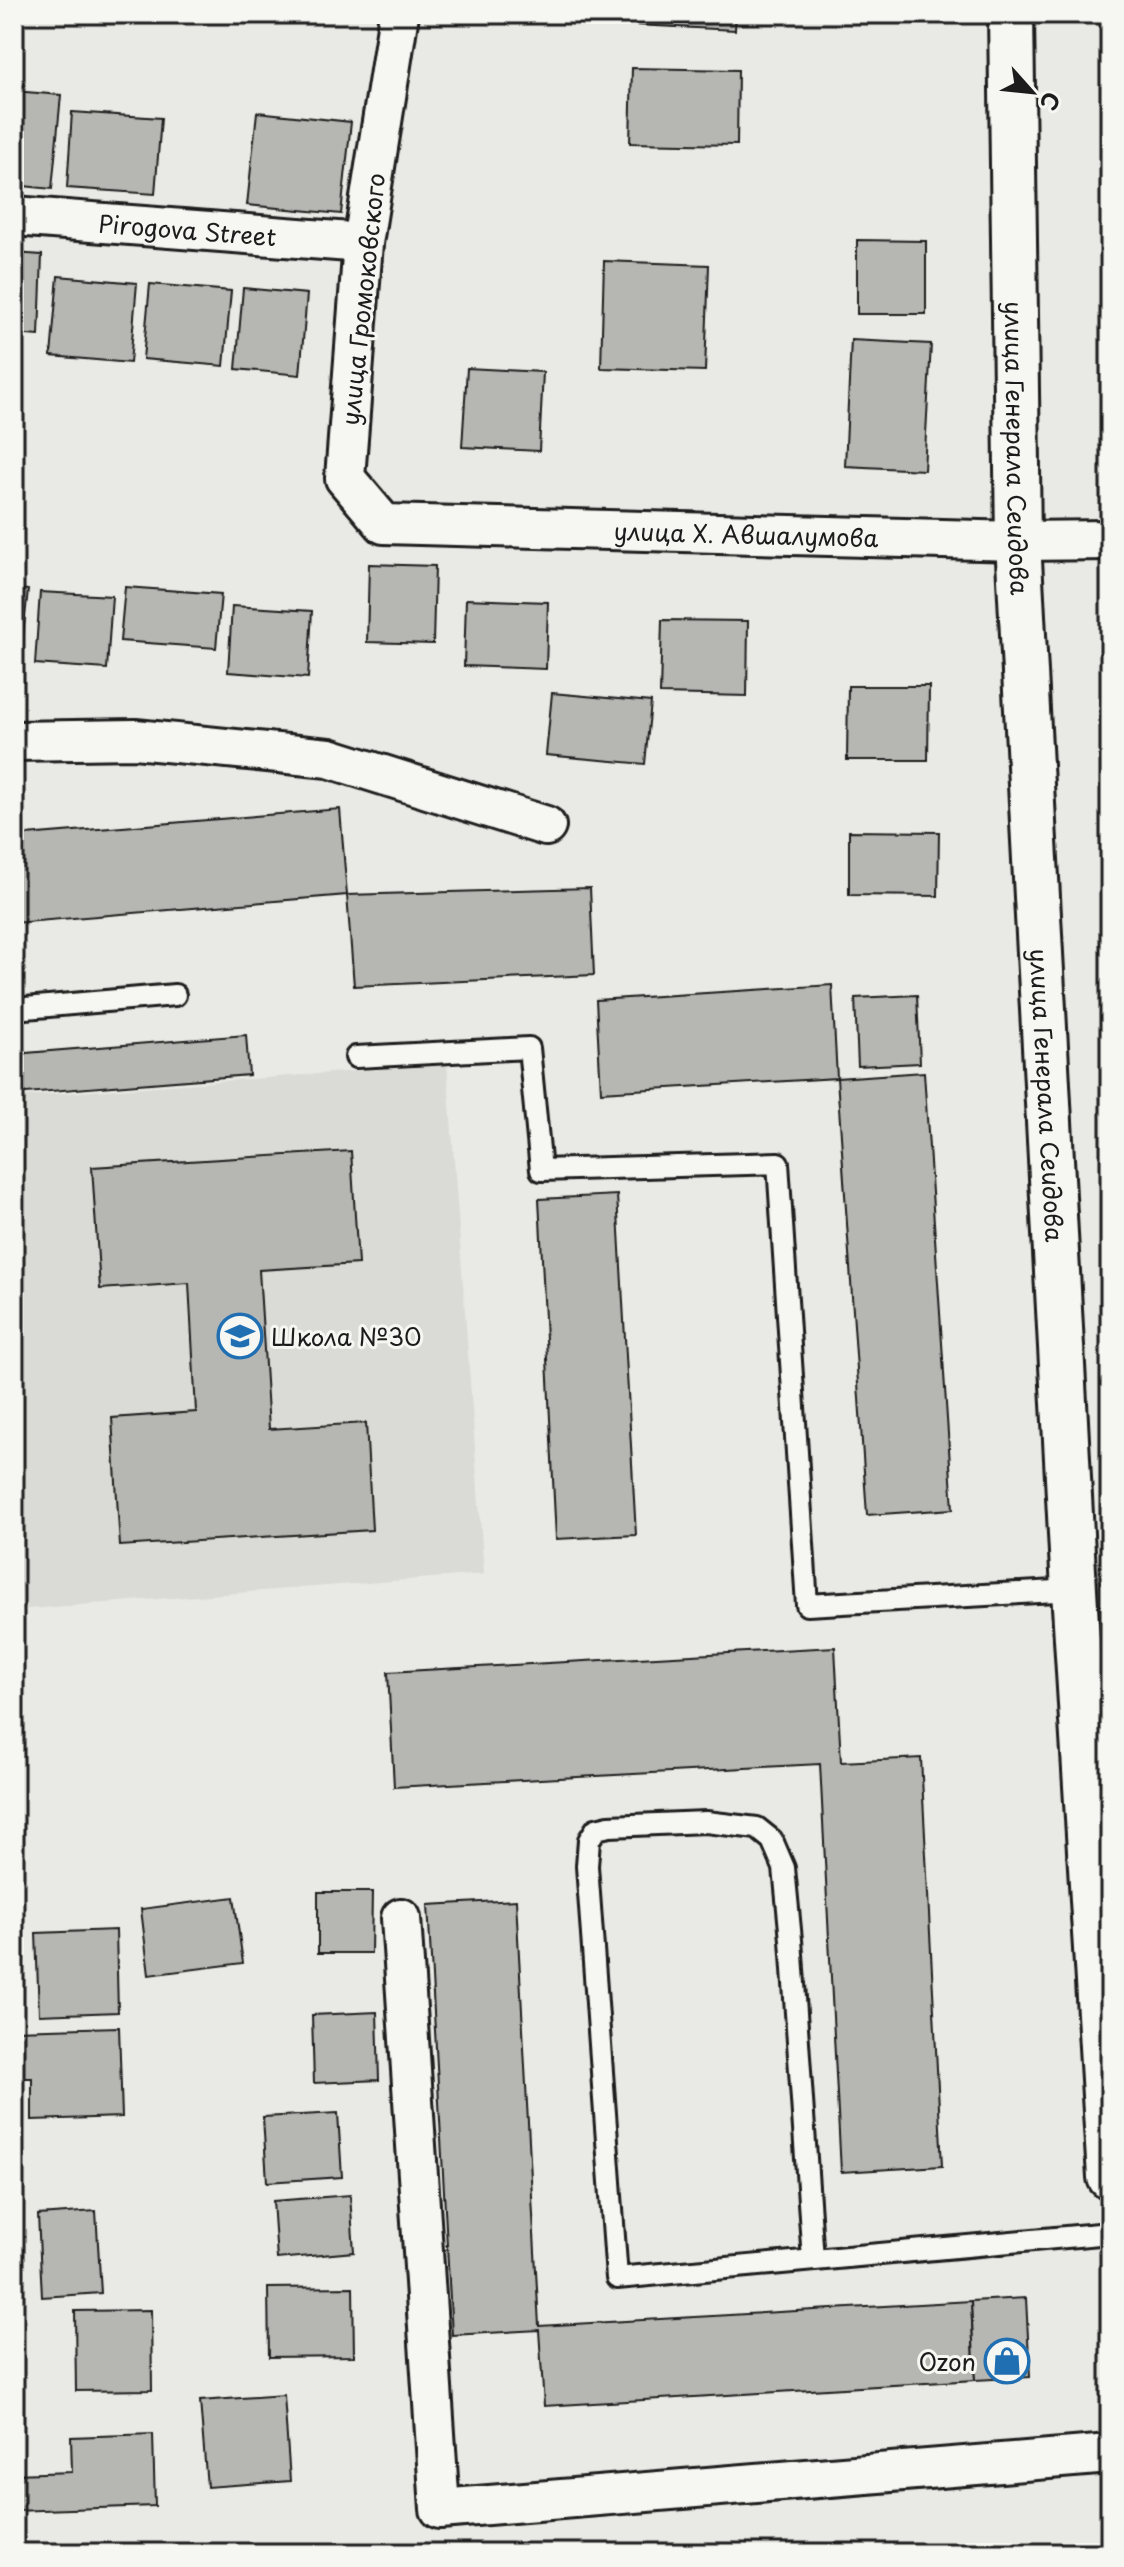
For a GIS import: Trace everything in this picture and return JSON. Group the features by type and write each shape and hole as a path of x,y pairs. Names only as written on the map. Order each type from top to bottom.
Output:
{"street":[{"name":"улица Громоковского","path":"384,524 345,478 363,243 399,14"},
{"name":"улица Генерала Сеидова","path":"1011,14 1018,541 1074,1590 1110,2177"},
{"name":"Pirogova Street","path":"14,216 363,243"},
{"name":"улица Х. Авшалумова","path":"384,524 1018,541 1110,540"},
{"path":"14,741 135,739 329,758 546,826"},
{"path":"401,1918 440,2509 1110,2454"}],"lane":[{"path":"14,1009 175,995"},
{"path":"356,1057 529,1048 541,1170 778,1163 807,1605 1074,1590"},
{"path":"813,2260 784,1868 772,1840 757,1828 706,1822 596,1829 589,1840 587,1866 617,2278 1110,2233"}],"shaded area":[{"name":"Школа №30","path":"447,1064 484,1574 14,1610 14,1097"}],"building":[{"path":"637,14 736,14 735,30 636,25"},
{"path":"632,68 738,70 737,145 630,143"},
{"path":"14,91 61,95 52,189 14,185"},
{"path":"72,112 161,118 155,194 67,188"},
{"path":"257,112 351,122 341,214 247,205"},
{"path":"857,240 926,241 926,314 857,314"},
{"path":"14,253 42,255 39,336 14,334"},
{"path":"604,261 709,265 705,371 601,368"},
{"path":"58,276 137,283 130,363 51,356"},
{"path":"150,284 231,291 224,366 143,359"},
{"path":"243,288 307,294 300,375 236,369"},
{"path":"851,340 931,344 924,470 845,466"},
{"path":"467,368 543,372 539,451 462,447"},
{"path":"369,564 435,566 433,644 367,642"},
{"path":"125,587 221,594 216,648 120,641"},
{"path":"14,588 28,590 19,671 14,670"},
{"path":"40,592 112,596 107,669 35,664"},
{"path":"466,599 548,602 546,669 464,666"},
{"path":"232,606 312,611 308,678 228,672"},
{"path":"662,620 748,621 747,696 660,694"},
{"path":"848,686 929,686 928,760 847,760"},
{"path":"552,693 651,702 645,764 546,755"},
{"path":"340,809 347,895 14,923 14,836"},
{"path":"849,831 939,832 938,896 849,895"},
{"path":"590,888 594,975 354,986 347,895"},
{"path":"832,985 837,1078 601,1092 596,1000"},
{"path":"917,995 920,1063 858,1066 855,998"},
{"path":"246,1035 249,1075 14,1094 14,1054"},
{"path":"924,1072 953,1509 867,1515 837,1078"},
{"path":"14,1112 19,1178 14,1178"},
{"path":"351,1151 358,1264 259,1270 269,1429 366,1423 372,1530 120,1546 112,1418 196,1412 189,1283 100,1289 92,1167"},
{"path":"617,1195 636,1535 556,1539 539,1199"},
{"path":"835,1647 841,1762 921,1758 942,2166 841,2172 820,1764 394,1787 388,1672"},
{"path":"318,1892 372,1892 371,1953 318,1953"},
{"path":"234,1897 243,1963 149,1975 141,1909"},
{"path":"516,1900 539,2326 971,2301 975,2380 544,2406 539,2330 452,2335 428,1905"},
{"path":"116,1930 118,2012 39,2015 36,1933"},
{"path":"377,2012 379,2080 314,2083 312,2015"},
{"path":"119,2027 122,2117 32,2120 32,2078 14,2078 14,2030"},
{"path":"338,2113 342,2177 267,2182 263,2117"},
{"path":"350,2195 354,2252 277,2259 273,2201"},
{"path":"96,2211 101,2293 42,2297 38,2215"},
{"path":"353,2287 354,2356 269,2357 268,2288"},
{"path":"1026,2298 1030,2377 975,2380 971,2301"},
{"path":"151,2310 152,2390 76,2391 75,2311"},
{"path":"284,2395 290,2481 207,2487 200,2401"},
{"path":"153,2434 155,2506 14,2511 14,2474 72,2472 71,2437"}],"place":[{"name":"Школа №30","path":"240,1336"},
{"name":"Ozon","path":"1007,2361"}]}
